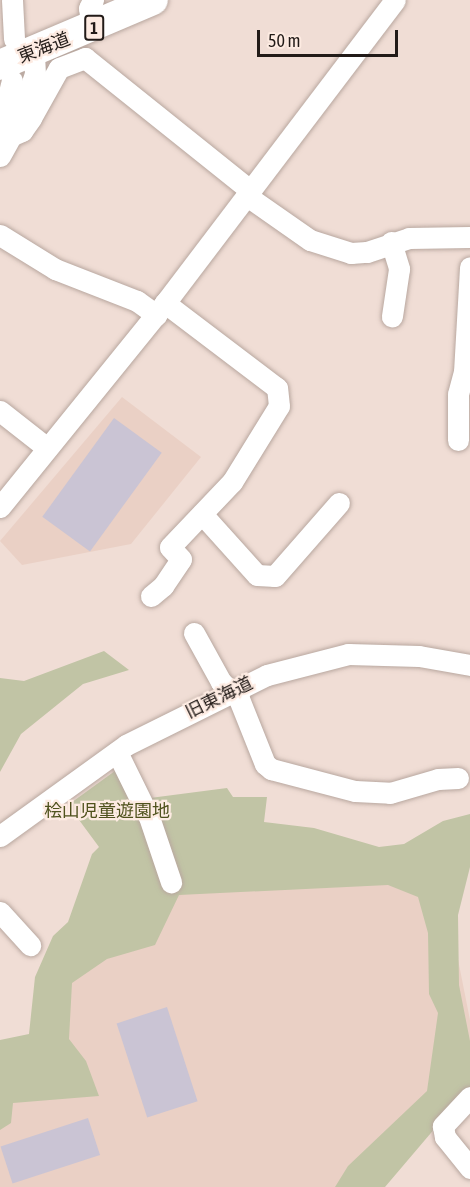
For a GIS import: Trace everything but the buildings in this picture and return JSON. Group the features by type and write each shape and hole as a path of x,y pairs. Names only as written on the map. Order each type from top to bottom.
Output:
{"highway":[{"name":"東海道","path":"15,59 92,14 153,0"}],"street":[{"path":"0,156 6,132 15,59 12,0"},
{"path":"0,507 161,309 395,0"},
{"path":"6,132 22,131 59,68 85,58 249,193 310,240 351,253 367,252 391,242 430,236 470,237"},
{"path":"6,132 35,74 15,59"},
{"path":"0,235 55,269 161,309 277,388 279,405 232,482 170,547 181,560 163,586 150,596"},
{"path":"391,242 399,269 393,316"},
{"path":"458,440 458,394 467,373 470,267"},
{"path":"0,411 47,448"},
{"path":"202,514 257,575 274,576 339,503"},
{"path":"194,633 230,690 239,699 265,764 271,769 354,791 390,793 438,779 458,778"},
{"name":"旧東海道","path":"0,836 117,752 230,690 306,663 348,654 419,657 470,665"},
{"path":"117,752 149,818 171,882"},
{"path":"0,912 30,945"},
{"path":"470,1097 443,1126 445,1137 470,1168"}],"shaded area":[{"path":"122,397 201,457 131,544 22,565 0,541"},
{"path":"269,836 411,859 451,924 470,1020 470,1079 377,1187 0,1187 0,1050 37,1046 51,947"}],"green space":[{"path":"104,651 129,670 83,684 21,734 0,772 0,678 24,681"},
{"name":"桧山児童遊園地","path":"119,768 150,798 227,788 233,797 267,797 264,822 314,828 379,847 404,844 443,821 470,814 470,867 458,915 459,985 470,1041 470,1087 385,1187 335,1187 348,1166 427,1091 438,1013 429,994 428,933 418,897 388,885 179,895 155,945 107,959 72,983 69,1039 86,1061 99,1096 13,1103 11,1123 0,1130 0,1040 29,1034 35,977 53,936 68,922 92,854 99,847 68,805"}]}
